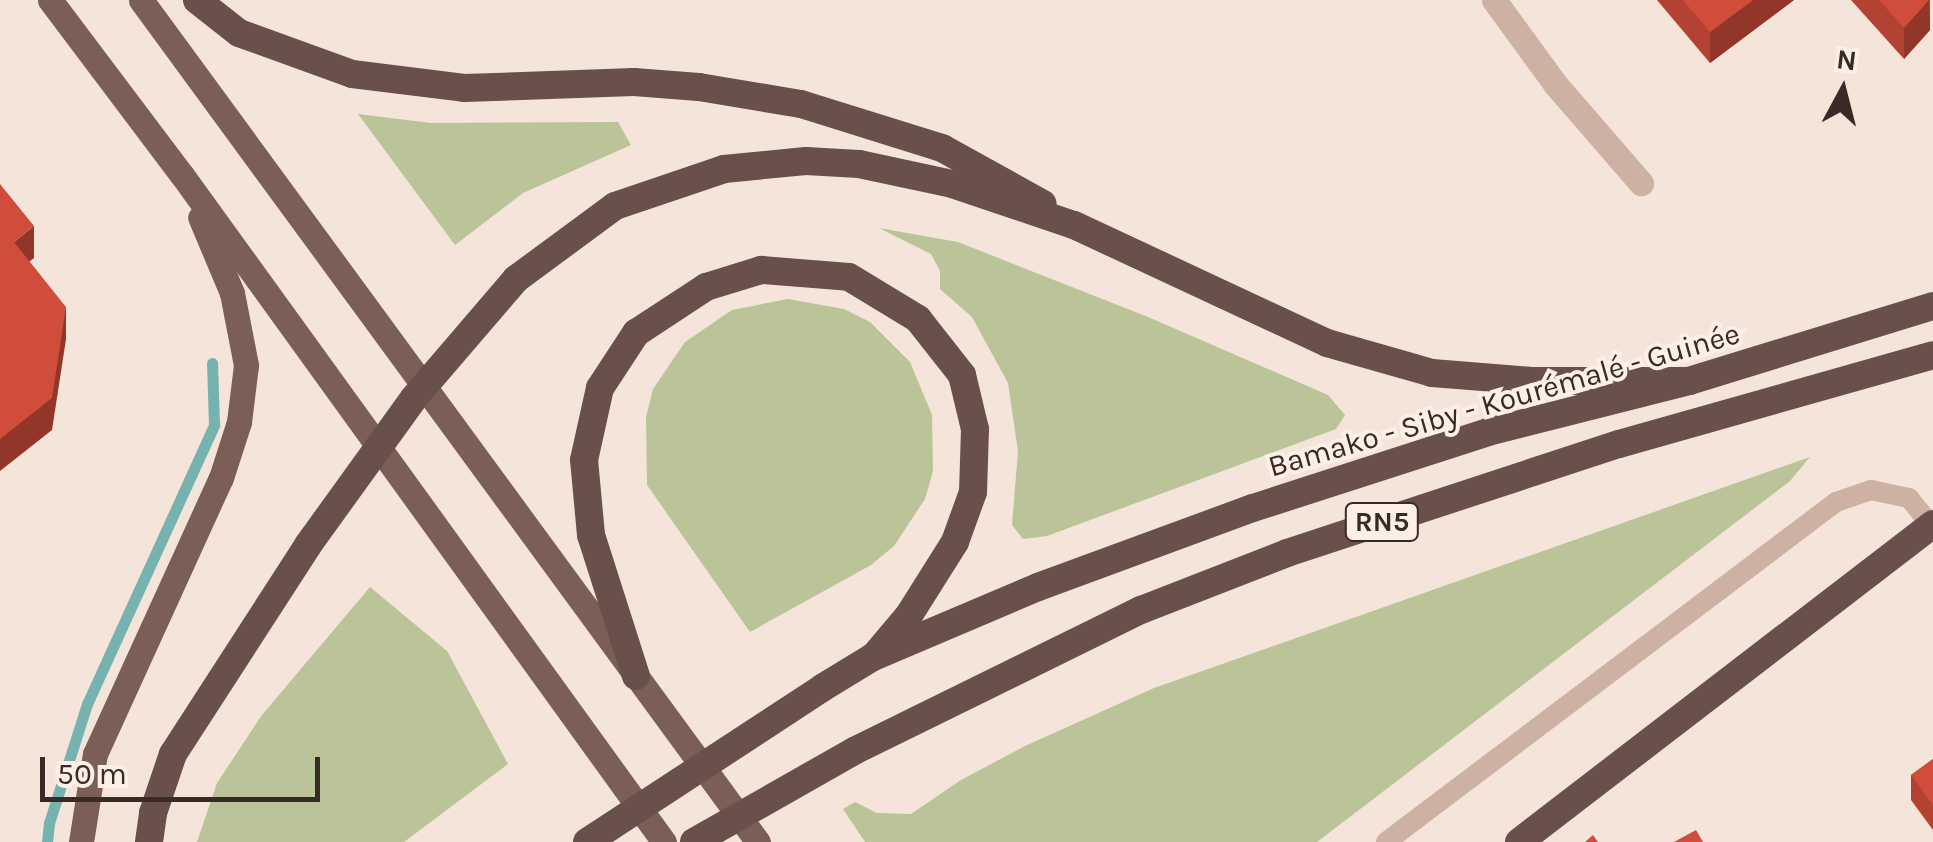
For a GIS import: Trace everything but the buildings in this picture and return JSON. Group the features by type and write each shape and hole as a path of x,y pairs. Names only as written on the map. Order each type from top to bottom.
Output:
{"highway":[{"path":"197,0 239,33 352,74 464,88 634,82 699,87 800,104 942,148 1022,189 1074,226"},
{"path":"149,842 152,814 173,754 308,544 414,398 516,279 615,206 724,169 806,161 859,164 952,184 1074,226 1327,343 1432,373 1532,381 1689,380"},
{"path":"636,676 591,535 584,460 600,388 636,334 706,287 761,270 849,277 918,319 962,375 975,429 973,492 955,542 909,615 873,658"},
{"name":"Bamako - Siby - Kourémalé - Guinée","path":"588,842 873,658 1038,588 1253,508 1488,432 1689,380 1925,310"},
{"name":"RN5","path":"694,842 854,751 1140,610 1288,554 1619,444 1933,355"},
{"path":"1518,842 1932,525"}],"main road":[{"path":"50,0 182,175 664,842"},
{"path":"141,0 758,842"},
{"path":"81,842 95,754 221,478 239,422 246,364 232,293 182,175"}],"street":[{"path":"1494,0 1556,85 1642,183"}],"lane":[{"path":"1386,842 1836,502 1871,490 1909,498 1932,525"}],"green space":[{"path":"358,114 431,123 618,122 631,145 523,193 455,245"},
{"path":"879,228 958,242 1148,317 1328,395 1345,415 1336,429 1047,536 1023,539 1012,525 1018,451 1008,383 972,317 940,289 940,271 931,254"},
{"path":"788,299 844,309 870,322 910,362 932,415 933,471 925,499 894,546 871,565 750,632 647,485 646,417 653,389 685,342 732,310"},
{"path":"1810,457 1790,481 1317,842 865,842 843,809 855,802 877,813 911,814 961,780 1025,746 1154,688"},
{"path":"370,587 447,651 508,764 404,842 197,842 217,783 262,715"}],"waterway":[{"path":"47,842 49,823 87,704 214,425 212,363"}]}
